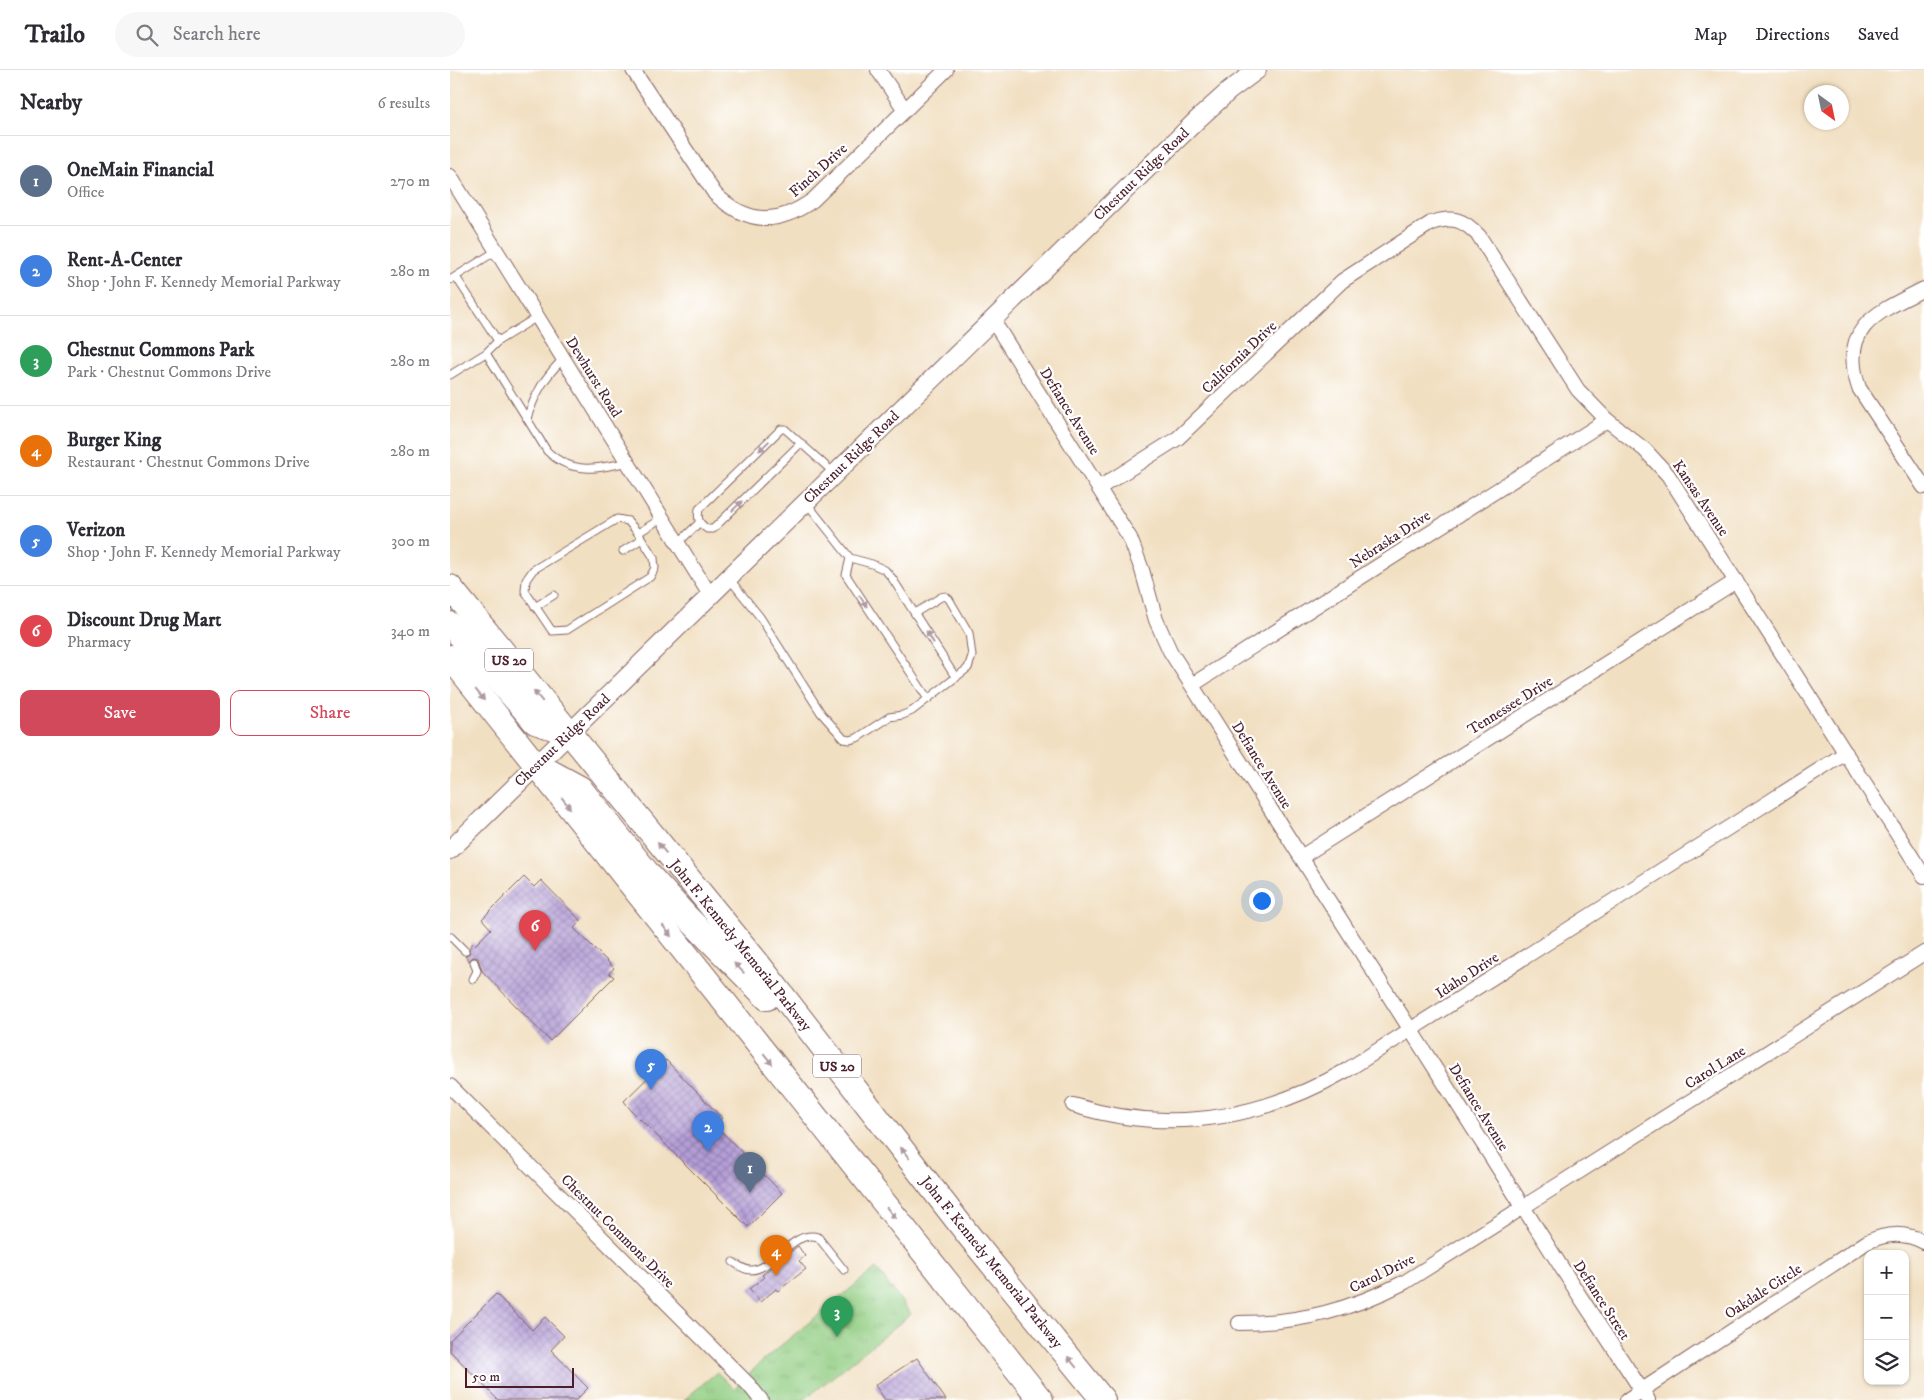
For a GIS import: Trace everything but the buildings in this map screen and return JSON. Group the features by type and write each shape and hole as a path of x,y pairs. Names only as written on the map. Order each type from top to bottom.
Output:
{"highway":[{"name":"John F. Kennedy Memorial Parkway","path":"450,587 756,961 970,1237 1103,1400"},
{"path":"450,624 535,722 569,734"},
{"name":"US 20","path":"450,657 765,1056 1041,1400"},
{"path":"536,765 580,788 674,903 743,972 868,1105"}],"street":[{"name":"Finch Drive","path":"633,70 715,194 727,206 748,216 765,218 782,217 798,210 812,200 946,70"},
{"path":"878,70 905,110"},
{"name":"Chestnut Ridge Road","path":"450,850 1198,119 1229,91 1257,70"},
{"name":"Dewhurst Road","path":"450,176 710,595"},
{"name":"Kansas Avenue","path":"1398,244 1431,223 1443,219 1462,222 1470,226 1479,236 1578,390 1607,420 1645,450 1668,475 1924,876"},
{"name":"California Drive","path":"1099,488 1178,438 1196,423 1342,280 1398,244"},
{"path":"1924,290 1881,311 1869,320 1860,333 1853,357 1854,373 1859,388 1924,487"},
{"name":"Defiance Avenue","path":"992,319 1130,538 1142,570 1156,620 1170,651 1527,1213"},
{"name":"Nebraska Drive","path":"1192,685 1607,420"},
{"name":"Tennessee Drive","path":"1301,857 1736,581"},
{"name":"Idaho Drive","path":"1073,1105 1100,1113 1157,1121 1186,1121 1242,1113 1270,1106 1323,1084 1846,753"},
{"name":"Carol Lane","path":"1527,1213 1924,953"},
{"name":"Chestnut Commons Drive","path":"450,1086 749,1385 761,1400"},
{"name":"Carol Drive","path":"1239,1323 1269,1323 1316,1316 1353,1306 1380,1295 1527,1213"},
{"name":"Defiance Street","path":"1527,1213 1645,1395"},
{"name":"Oakdale Circle","path":"1627,1400 1645,1395 1867,1242 1880,1237 1898,1234 1907,1235 1924,1242"}],"lane":[{"path":"496,251 453,278 498,341"},
{"path":"450,374 486,353 498,341 537,317"},
{"path":"486,353 547,452 555,459 575,467 597,469 628,462"},
{"path":"527,418 535,393 548,374 563,359"},
{"path":"801,443 713,529 707,529 699,523 697,518 699,509 781,429 785,429 801,443 835,473"},
{"path":"805,501 850,558 885,570 892,578 956,678"},
{"path":"623,551 662,518"},
{"path":"617,519 628,521 640,536 654,558 655,568 650,577 566,630 552,631 525,591 526,580 534,570 617,519"},
{"path":"678,543 699,523"},
{"path":"850,558 846,575 928,699"},
{"path":"728,577 760,617 821,713 844,739 857,738 889,717 912,712 968,668 972,656 969,633 949,599 946,596 941,596 915,613"},
{"path":"535,607 554,595"},
{"path":"451,937 465,952"},
{"path":"473,979 477,971 474,962"},
{"path":"733,1262 746,1270 756,1270 802,1238 814,1236 818,1237 844,1270"}],"green space":[{"path":"876,1268 911,1314 804,1400 684,1400 717,1372 734,1389 762,1361"}],"place":[{"name":"Discount Drug Mart","path":"535,951"},
{"name":"Verizon","path":"651,1090"},
{"name":"Rent-A-Center","path":"708,1152"},
{"name":"OneMain Financial","path":"750,1193"},
{"name":"Burger King","path":"776,1276"},
{"name":"Chestnut Commons Park","path":"837,1337"}]}
